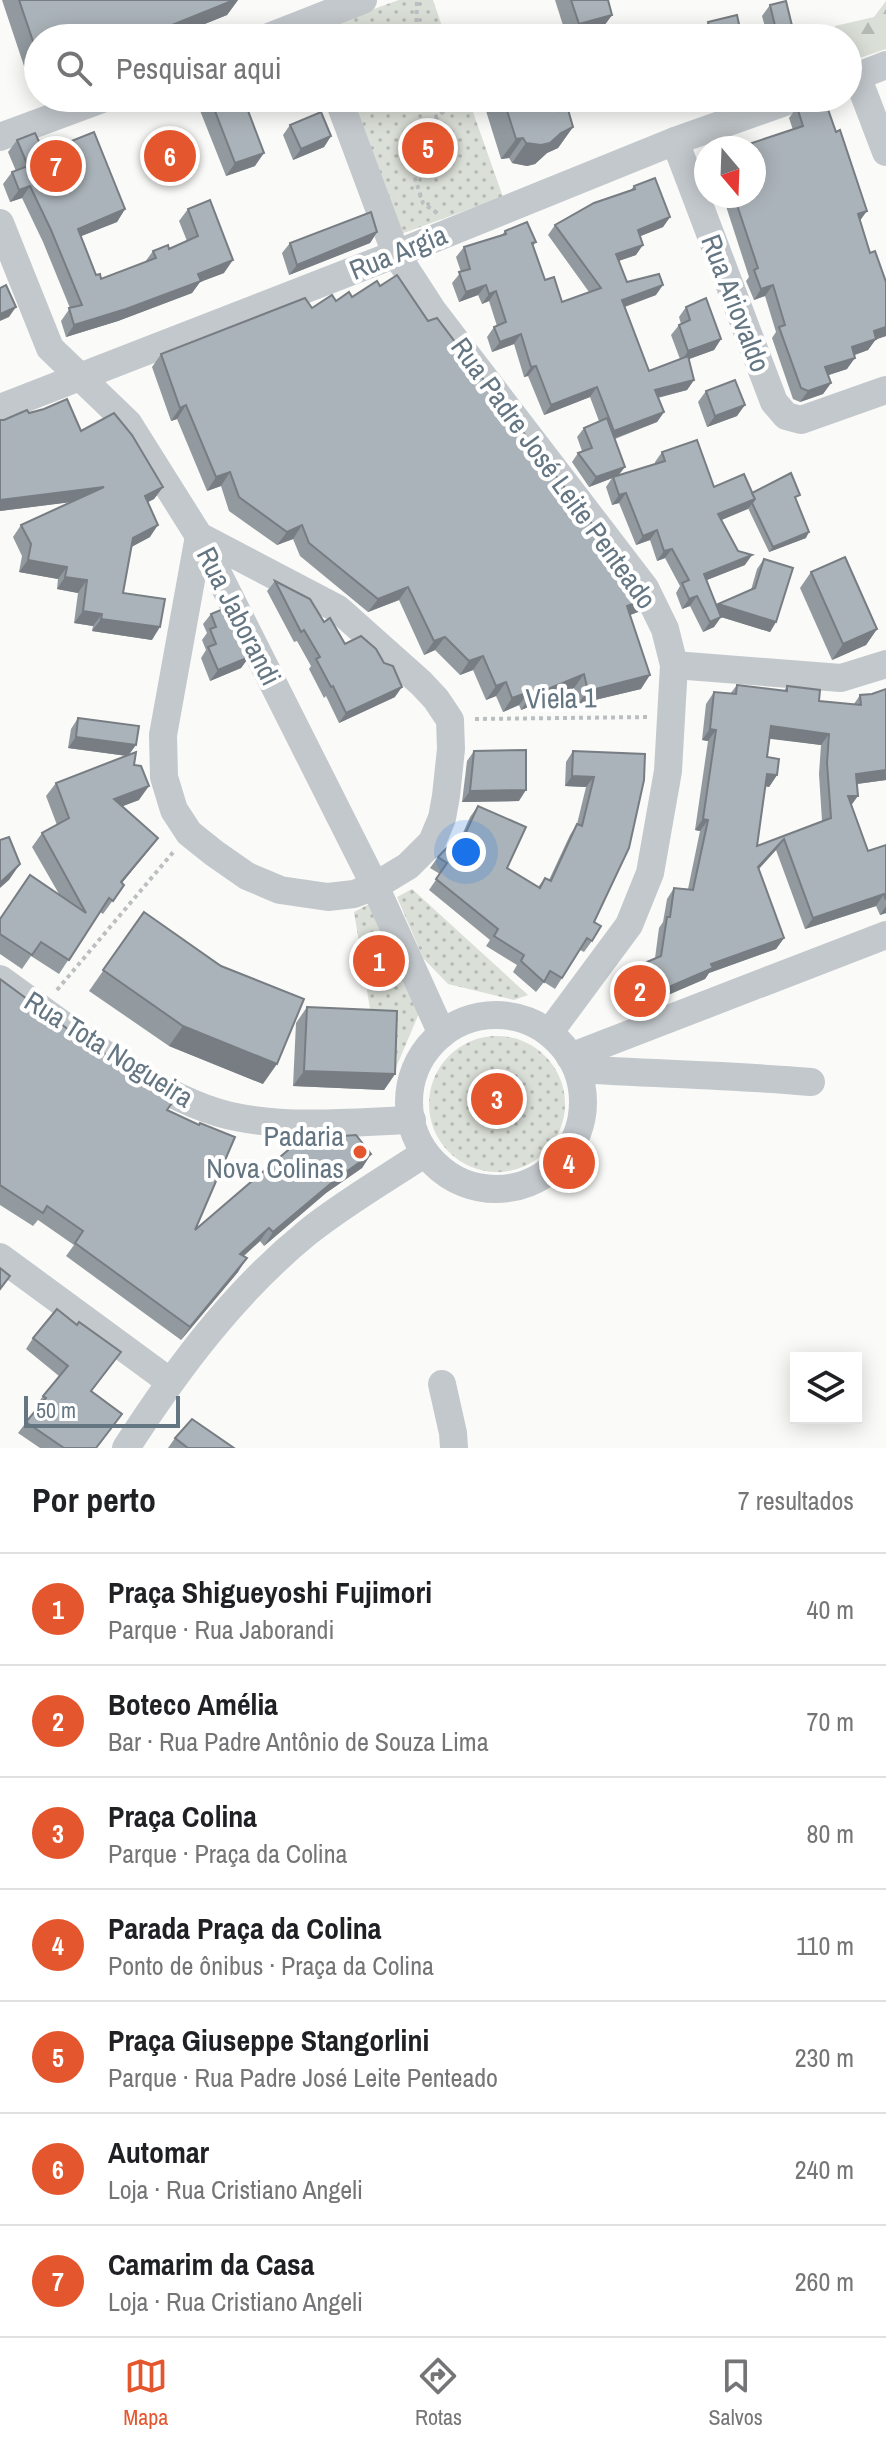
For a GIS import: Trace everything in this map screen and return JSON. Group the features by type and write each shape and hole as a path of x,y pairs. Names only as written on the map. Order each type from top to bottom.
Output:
{"street":[{"path":"322,24 363,0"},
{"path":"862,74 886,65"},
{"path":"862,98 886,152"},
{"path":"0,137 67,112"},
{"name":"Rua Padre José Leite Penteado","path":"343,112 396,254 461,347 645,588 665,629 674,665 665,786 650,873 642,897 629,925 549,1033"},
{"name":"Rua Argia","path":"0,408 396,254 675,141 757,112"},
{"name":"Rua Ariovaldo","path":"675,141 774,402 786,416 801,420 886,390"},
{"name":"Rua Jaborandi","path":"0,223 50,348 128,423 199,536 375,886 442,1034"},
{"path":"199,536 338,609 421,683 450,720 451,749 444,807 432,842 408,866 375,886 354,894 328,897 280,890 247,876 189,833 174,810 164,777 163,735 199,536"},
{"path":"674,665 841,678 886,664"},
{"path":"573,1063 886,935"},
{"name":"Rua Tota Nogueira","path":"0,979 104,1053 193,1105 240,1118 290,1124 412,1120"},
{"path":"483,1016 507,1016 529,1021 549,1033 573,1063 583,1091 583,1114 570,1146 548,1172 528,1183 505,1189 482,1188 450,1175 425,1153 414,1132 409,1107 410,1086 417,1066 428,1049 442,1034 461,1022 483,1016"},
{"path":"573,1063 681,1076 737,1076 811,1082"},
{"path":"126,1448 169,1381 252,1282 309,1231 425,1153"},
{"path":"0,1257 169,1381"},
{"path":"442,1384 454,1448"}],"path":[{"path":"416,24 417,0"},
{"path":"437,213 423,203 410,155 413,141 443,112"},
{"name":"Viela 1","path":"450,720 672,717"},
{"path":"41,1008 189,833"}],"green space":[{"path":"399,0 433,0 441,24 332,24"},
{"path":"886,1 886,49 862,57 862,24 844,24 874,17"},
{"path":"357,112 473,112 503,197 401,234"},
{"path":"412,889 528,995 514,1000 448,984 423,958 397,897"},
{"path":"369,904 420,1011 389,1084 381,1075 354,912"},
{"path":"497,1036 523,1041 545,1056 560,1078 565,1104 560,1130 545,1152 523,1167 497,1172 471,1167 449,1152 434,1130 429,1104 434,1078 449,1056 471,1041"}],"building":[{"path":"19,0 234,0 175,24 27,24"},
{"path":"571,0 608,0 612,15 579,24"},
{"path":"786,1 792,24 775,24 770,5"},
{"path":"737,15 739,24 708,24"},
{"path":"215,112 249,112 264,153 235,163"},
{"path":"321,112 331,136 301,149 290,125"},
{"path":"507,112 569,112 573,127 550,143 541,145 526,143 523,138 516,139"},
{"path":"799,112 829,112 836,132 840,130 867,211 858,214 870,253 875,251 886,282 886,327 874,331 876,339 852,347 855,358 825,367 831,383 808,391 801,388 779,327 785,325 773,285 761,289 754,270 758,268 738,208 766,208 766,138 803,126"},
{"path":"94,132 125,209 78,229 96,275 100,274 101,279 156,258 153,251 168,245 169,249 198,236 188,209 210,200 233,260 198,274 201,281 74,325 69,308 82,305 30,186 19,190 12,172 28,166 17,140 35,133 44,152"},
{"path":"655,178 670,217 638,230 643,245 616,254 627,282 659,274 663,285 622,300 649,371 688,356 694,380 655,390 664,412 614,431 597,387 551,405 536,366 531,367 521,334 500,342 494,327 506,322 496,291 489,294 486,285 466,292 459,272 470,269 464,247 506,234 505,231 527,222 536,242 532,243 545,280 554,277 562,302 601,288 555,225 594,203 635,189 634,186"},
{"path":"371,212 377,232 297,265 290,243"},
{"path":"397,275 428,321 437,318 645,594 647,598 627,606 650,675 588,691 584,674 531,696 529,692 512,698 506,682 496,686 483,656 469,661 445,637 434,641 408,587 378,599 309,543 302,525 287,532 239,497 230,472 216,477 186,405 180,408 161,354 305,298 312,308 332,295 336,301 349,292 352,297 377,281 380,286"},
{"path":"6,285 16,307 0,314 0,288"},
{"path":"706,298 721,339 688,351 679,325 690,320 686,307"},
{"path":"735,380 745,405 715,416 706,391"},
{"path":"67,399 81,431 114,413 132,435 163,487 145,496 158,525 133,538 123,593 165,599 160,627 101,619 102,614 83,611 87,580 65,577 67,567 28,560 31,544 21,525 104,487 0,500 0,420 27,410 29,413 44,409"},
{"path":"607,418 625,467 596,477 578,453 592,448 584,428"},
{"path":"697,440 714,487 744,474 755,499 718,514 738,551 752,555 704,574 721,617 710,622 697,596 689,599 682,583 689,580 672,549 664,551 657,530 643,536 626,493 619,495 613,477 665,461 662,452"},
{"path":"791,473 800,495 795,497 809,532 773,547 752,503 755,499 752,493"},
{"path":"845,557 877,629 843,644 811,572"},
{"path":"764,559 793,568 776,622 718,604 755,588"},
{"path":"275,581 310,599 324,622 330,618 345,644 361,636 376,649 384,663 393,666 402,687 346,713 316,659 320,657 304,630 301,632"},
{"path":"228,607 249,657 218,670 208,647 216,644 210,629 216,627 211,614"},
{"path":"737,685 787,691 787,686 820,690 819,701 861,705 860,695 886,689 886,770 856,774 858,796 848,796 868,851 886,845 886,900 884,894 813,918 784,839 758,867 784,938 711,964 713,968 648,996 635,967 661,956 674,888 693,890 708,820 703,819 716,730 710,729 714,692 736,694","holes":["771,726 829,734 827,763 831,818 757,846 767,774 777,775 779,759 767,757"]},
{"path":"78,718 139,726 136,745 76,737"},
{"path":"526,750 526,790 470,791 474,751"},
{"path":"573,751 645,754 644,780 629,848 594,922 601,926 592,941 587,938 562,978 550,971 544,982 521,961 524,955 494,936 498,929 436,879 447,863 438,857 453,841 460,845 478,806 526,827 507,868 540,888 545,878 551,881 577,824 582,826 594,777 572,776"},
{"path":"136,752 134,765 141,766 149,786 114,799 158,838 121,882 124,885 113,901 109,898 69,960 41,942 32,955 0,934 0,919 30,875 86,913 42,833 69,818 56,783"},
{"path":"9,837 20,864 0,883 0,840"},
{"path":"144,912 221,966 304,999 277,1064 183,1026 103,970"},
{"path":"0,979 84,1041 176,1097 167,1110 235,1137 195,1230 301,1139 356,1135 371,1154 273,1232 269,1228 240,1254 247,1258 190,1327 75,1243 83,1231 47,1206 43,1213 0,1185"},
{"path":"307,1007 397,1011 395,1074 304,1071"},
{"path":"0,1268 10,1276 0,1289"},
{"path":"57,1309 121,1352 91,1391 122,1414 96,1448 64,1448 26,1422 68,1366 33,1338"},
{"path":"192,1419 234,1448 188,1448 175,1438"}],"place":[{"name":"Praça Giuseppe Stangorlini","path":"428,148"},
{"name":"Automar","path":"170,156"},
{"name":"Camarim da Casa","path":"56,166"},
{"name":"Praça Shigueyoshi Fujimori","path":"379,961"},
{"name":"Boteco Amélia","path":"640,991"},
{"name":"Praça Colina","path":"497,1099"},
{"name":"Padaria Nova Colinas","path":"360,1152"},
{"name":"Parada Praça da Colina","path":"569,1163"}]}
